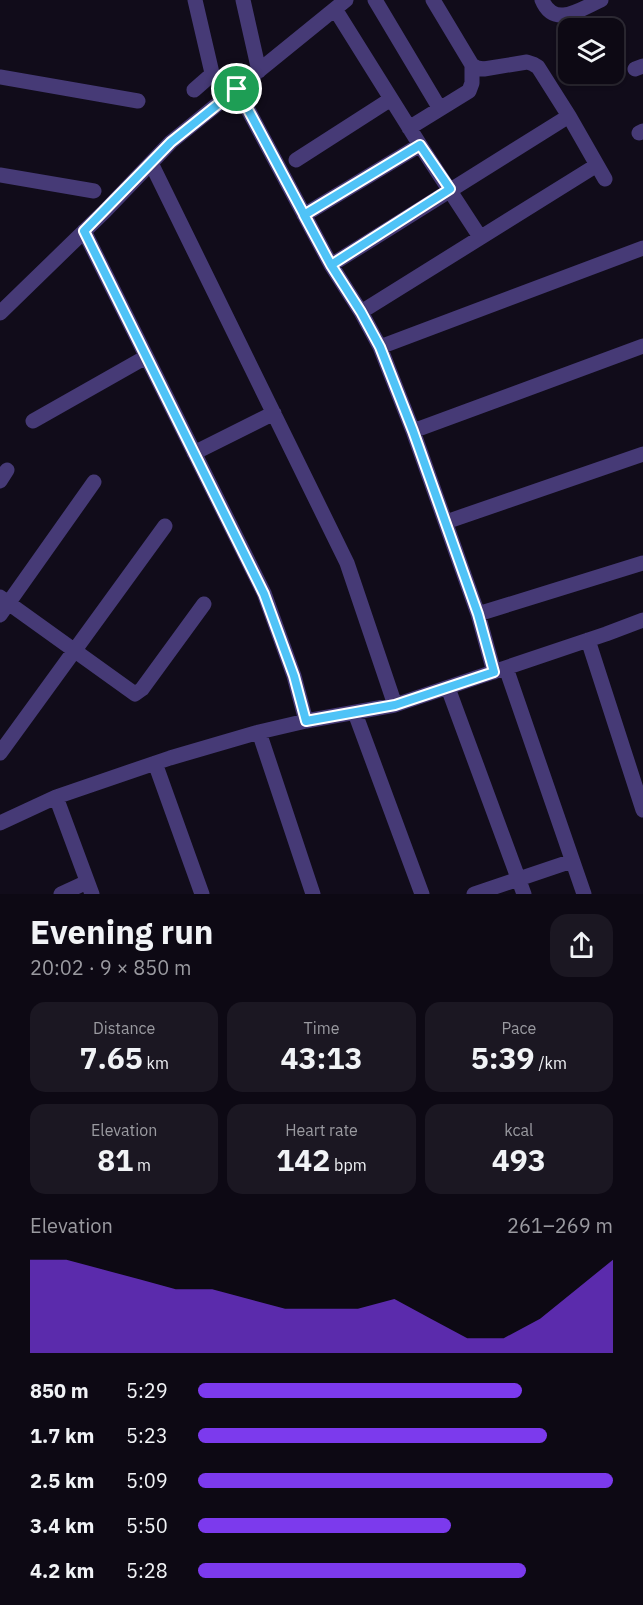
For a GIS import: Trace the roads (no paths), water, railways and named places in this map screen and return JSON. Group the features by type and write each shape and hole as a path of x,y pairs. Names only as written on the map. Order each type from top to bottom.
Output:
{"street":[{"path":"194,90 212,73 195,0"},
{"path":"243,0 259,71"},
{"path":"375,0 440,109"},
{"path":"433,0 472,65 484,69 527,62 538,67 605,179"},
{"path":"542,0 550,13 566,15 601,0"},
{"path":"0,313 171,142 341,5 391,99 480,237"},
{"path":"409,128 469,91 472,83 472,65"},
{"path":"0,77 138,102"},
{"path":"237,89 331,265 380,347 584,894"},
{"path":"296,160 391,99"},
{"path":"331,265 568,116"},
{"path":"304,215 420,145"},
{"path":"151,163 347,563 395,705"},
{"path":"361,312 597,165"},
{"path":"0,175 94,191"},
{"path":"84,231 264,594 294,676 306,721"},
{"path":"380,347 643,248"},
{"path":"413,431 643,346"},
{"path":"33,421 147,357"},
{"path":"194,453 273,412"},
{"path":"446,522 643,454"},
{"path":"94,482 3,605 135,694 139,693 204,604"},
{"path":"0,753 165,526"},
{"path":"478,614 643,563"},
{"path":"0,823 56,797 170,758 259,732 395,705 643,620"},
{"path":"588,640 643,810"},
{"path":"448,688 522,887"},
{"path":"355,713 422,894"},
{"path":"259,732 314,894"},
{"path":"155,764 202,894"},
{"path":"56,797 90,888 61,894"},
{"path":"474,894 522,887 572,861"}]}
